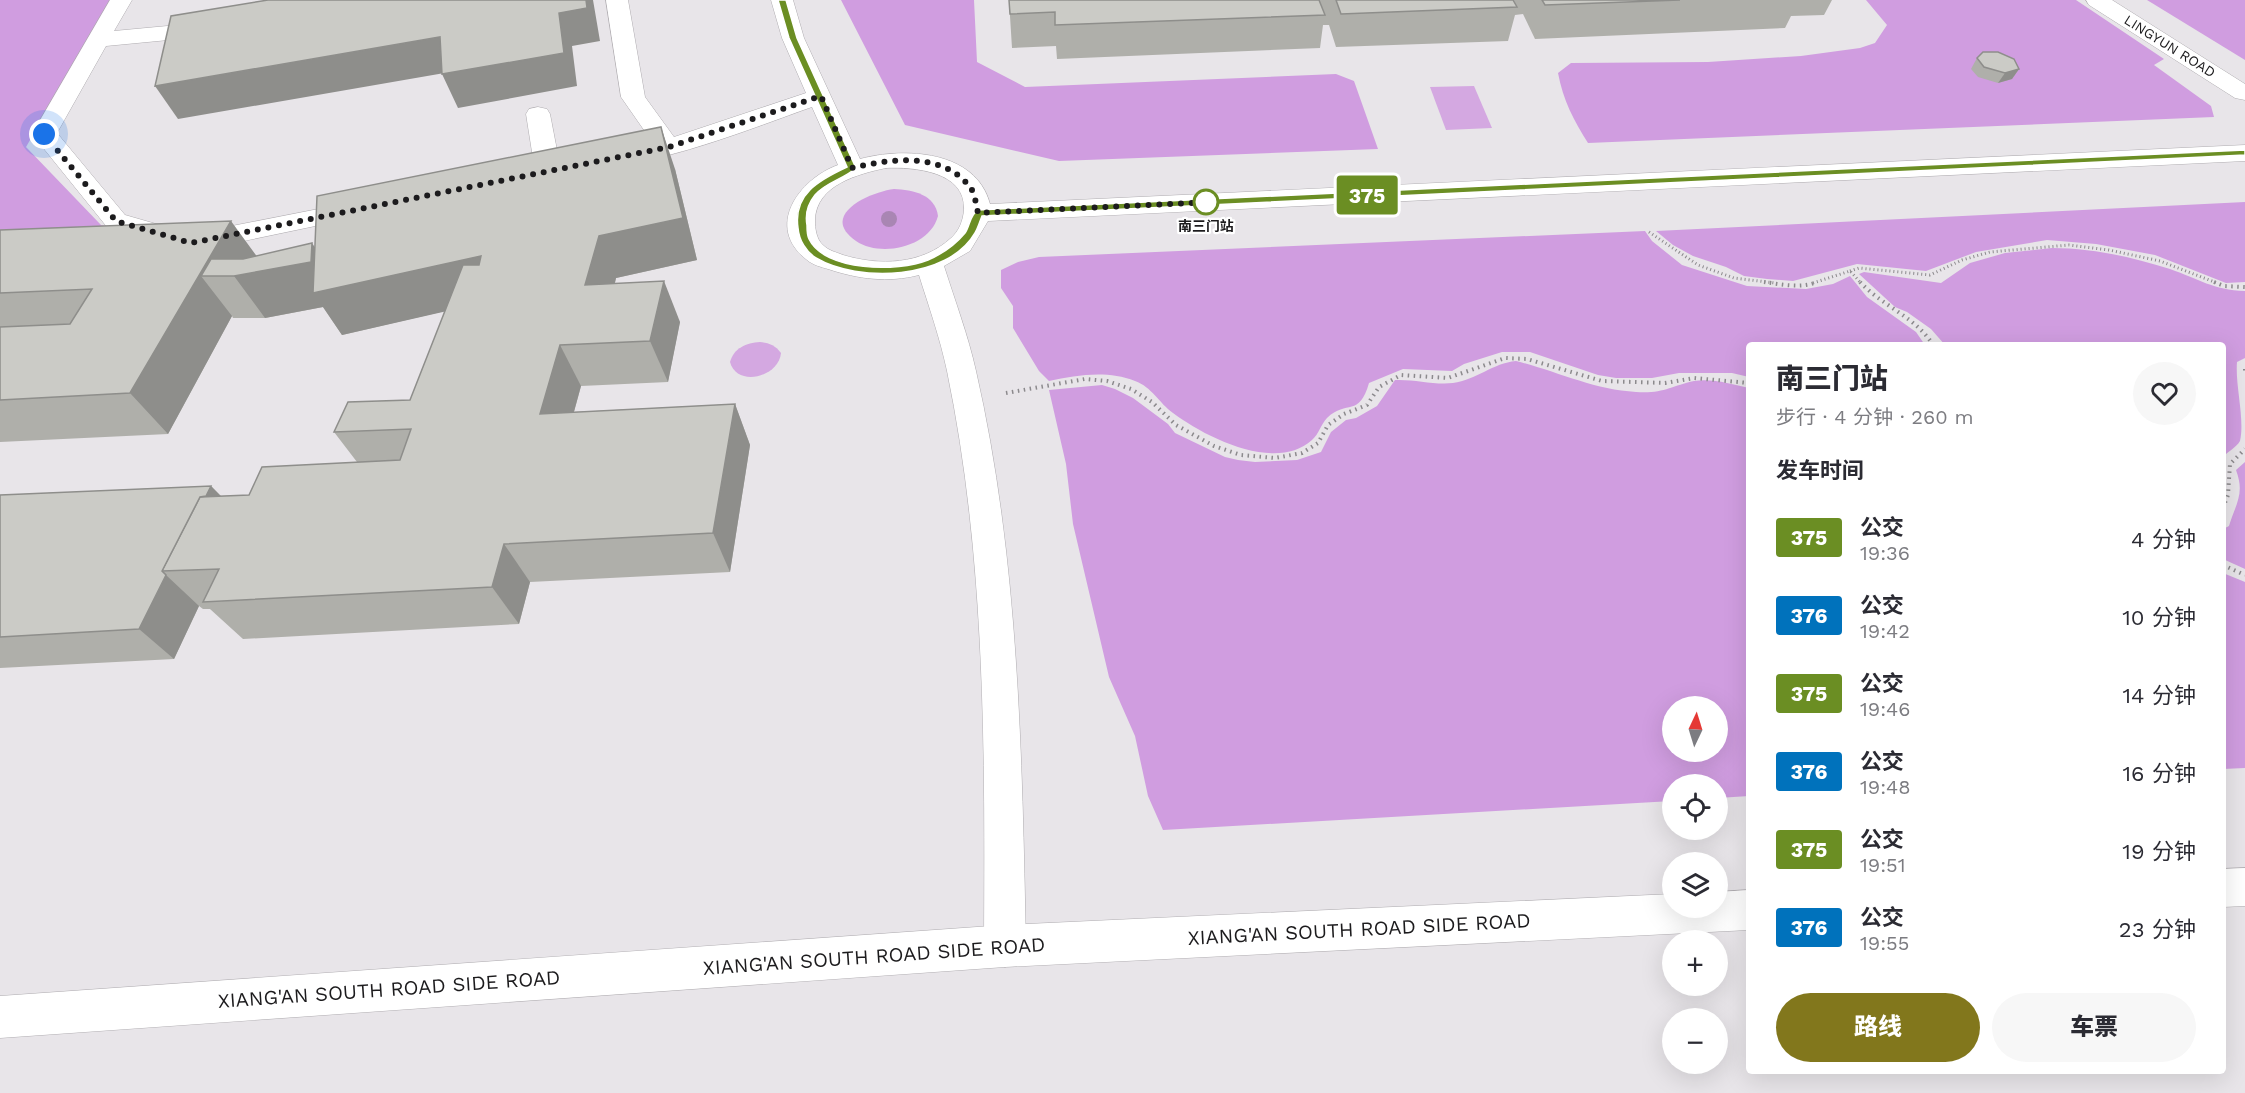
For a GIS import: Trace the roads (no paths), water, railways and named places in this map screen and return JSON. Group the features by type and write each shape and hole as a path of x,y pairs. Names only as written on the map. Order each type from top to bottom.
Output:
{"street":[{"path":"121,0 44,134 116,221 191,243 387,204"},
{"path":"617,0 633,97 669,147"},
{"path":"782,0 793,38 852,168"},
{"name":"LINGYUN ROAD","path":"2097,0 2244,99"},
{"path":"96,40 210,29"},
{"path":"603,160 669,147 821,96"},
{"path":"538,114 547,171"},
{"path":"978,213 2245,153"},
{"path":"886,160 931,164 955,173 971,188 978,213 970,233 955,249 929,263 888,272 857,270 818,256 804,239 800,213 811,194 827,180 852,168 886,160"},
{"path":"929,263 962,370 989,532 999,683 1005,946"},
{"path":"2226,888 2245,886"},
{"name":"XIANG'AN SOUTH ROAD SIDE ROAD","path":"0,1017 1005,946 1746,910"}],"place":[{"name":"南三门站","path":"1206,202"}]}
